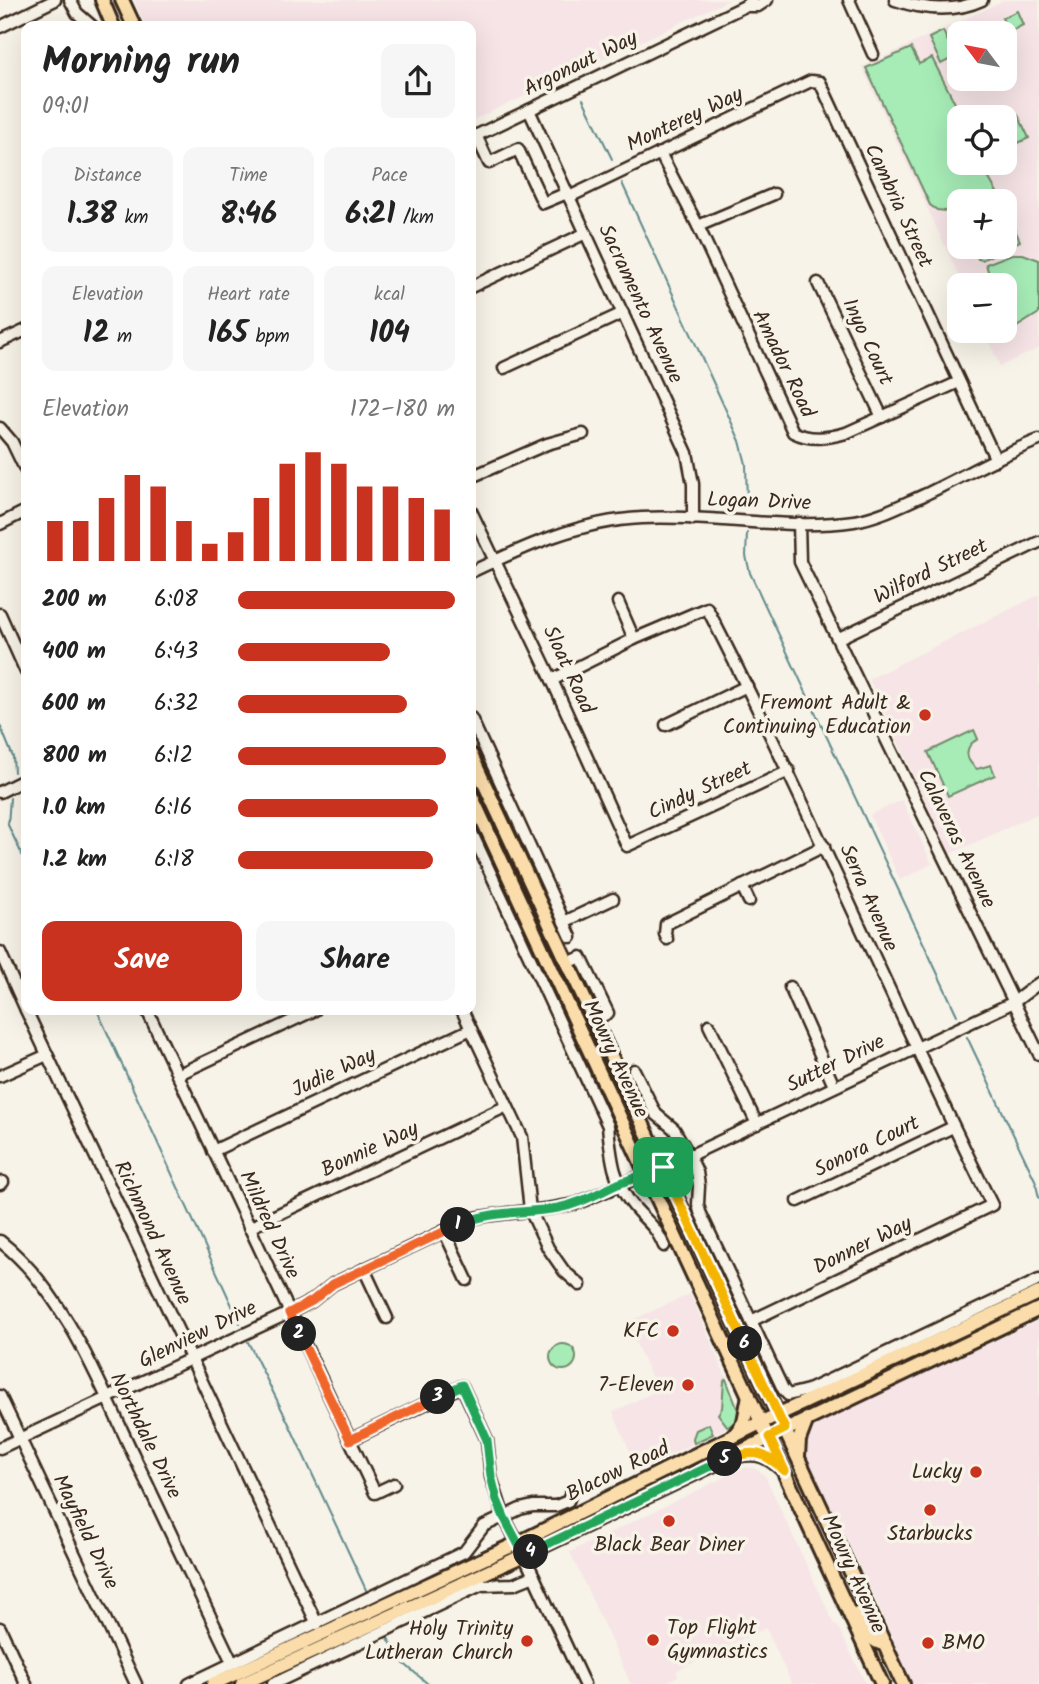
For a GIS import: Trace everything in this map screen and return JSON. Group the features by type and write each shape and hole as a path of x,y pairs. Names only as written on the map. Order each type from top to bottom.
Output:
{"main road":[{"path":"102,0 111,21"},
{"path":"122,0 132,21"},
{"name":"Mowry Avenue","path":"476,766 903,1684"},
{"name":"Mowry Avenue","path":"476,805 883,1684"},
{"name":"Blacow Road","path":"242,1684 521,1549 762,1422 1039,1293"},
{"name":"Blacow Road","path":"213,1684 722,1460 1039,1309"},
{"path":"734,1437 744,1422 749,1395"},
{"path":"798,1456 799,1440 807,1419"},
{"path":"722,1460 758,1453 772,1459 785,1471"},
{"path":"824,1557 850,1594 871,1638 885,1644"},
{"path":"863,1643 870,1644 880,1655 894,1684"}],"street":[{"path":"0,27 55,0"},
{"path":"70,0 77,13 86,21"},
{"path":"95,0 110,21"},
{"name":"Argonaut Way","path":"476,135 749,3 758,6 767,0"},
{"path":"849,0 873,54"},
{"path":"895,0 934,9 957,8 982,0"},
{"name":"Monterey Way","path":"476,141 488,163 518,149 543,203 568,195 811,81 820,82"},
{"name":"Cambria Street","path":"820,82 996,460"},
{"name":"Sacramento Avenue","path":"529,110 687,453 693,484 692,519"},
{"name":"Amador Road","path":"660,153 698,226 793,432 803,437 826,438 846,433 959,382"},
{"path":"698,226 774,194"},
{"path":"476,284 586,233"},
{"name":"Inyo Court","path":"818,283 882,418"},
{"path":"504,368 623,313"},
{"path":"0,342 21,332"},
{"path":"0,428 12,442 21,461"},
{"path":"476,475 547,444 583,434"},
{"name":"Logan Drive","path":"476,570 586,525 643,518 799,523 854,521 876,515 1039,440"},
{"path":"0,524 21,514"},
{"name":"Sloat Road","path":"476,522 552,680 627,846"},
{"name":"Calaveras Avenue","path":"799,523 800,562 1039,1054"},
{"name":"Wilford Street","path":"839,638 1039,542"},
{"path":"552,680 635,639 618,602"},
{"name":"Serra Avenue","path":"635,639 707,608 789,771 953,1127 992,1205"},
{"path":"0,614 21,661"},
{"path":"666,725 747,686"},
{"path":"476,729 572,937"},
{"name":"Cindy Street","path":"627,846 789,771"},
{"path":"0,792 21,782"},
{"name":"Mowry Avenue","path":"476,842 608,1126 609,1154 619,1184 634,1207 656,1228 664,1246"},
{"path":"667,939 666,924 824,846"},
{"path":"742,886 749,901"},
{"path":"564,922 613,899"},
{"name":"Richmond Avenue","path":"0,953 21,999"},
{"name":"Sutter Drive","path":"647,1174 1014,1002 1039,983"},
{"path":"790,987 835,1086"},
{"name":"Richmond Avenue","path":"28,1015 317,1624"},
{"name":"Mildred Drive","path":"149,1015 375,1493 394,1484"},
{"path":"177,1074 304,1015"},
{"path":"464,1015 522,1137 530,1210 548,1248 564,1271 580,1285"},
{"path":"709,1025 757,1124"},
{"name":"Judie Way","path":"213,1151 471,1029"},
{"path":"0,1076 47,1055"},
{"name":"Mowry Avenue","path":"634,1070 656,1114 679,1134 697,1172 700,1212 788,1395 808,1391 1039,1280"},
{"name":"Bonnie Way","path":"249,1228 507,1106"},
{"name":"Sonora Court","path":"798,1201 953,1127"},
{"name":"Glenview Drive","path":"0,1447 289,1313 312,1301 333,1284 470,1219 578,1203 647,1174"},
{"name":"Donner Way","path":"751,1321 992,1205"},
{"path":"444,1231 467,1280"},
{"name":"Northdale Drive","path":"0,1241 26,1265 50,1293 64,1315 232,1662"},
{"path":"364,1269 387,1318"},
{"path":"350,1440 462,1385 487,1440 491,1476 504,1517 584,1684"},
{"name":"Mayfield Drive","path":"0,1396 136,1684"},
{"name":"Blacow Road","path":"189,1684 464,1552 484,1526 520,1509 556,1506 568,1501 571,1493"},
{"path":"273,1684 481,1586 514,1584 534,1576"},
{"path":"0,1628 26,1684"}],"shaded area":[{"path":"134,0 729,0 476,119 476,21 144,21"},
{"path":"1005,0 1039,0 1039,348 1000,366 989,343 1017,343 1017,273 957,273 951,259 1017,259 1017,189 947,189 947,250 862,67 947,27 947,91 1017,91 1017,21 960,21"},
{"path":"1039,595 1039,813 950,854 869,679"},
{"path":"902,800 932,864 900,880 870,815"},
{"path":"690,1294 738,1405 738,1417 734,1424 638,1469 613,1412 658,1390 626,1323"},
{"path":"1039,1320 1039,1684 912,1684 882,1613 806,1455 805,1443 812,1426"},
{"path":"746,1467 756,1469 765,1476 834,1624 838,1627 866,1684 792,1684 766,1628 676,1671 678,1676 662,1684 631,1684 570,1552"}],"green space":[{"path":"1017,11 1023,25 1017,28 1017,21 1004,21 1002,18"},
{"path":"943,31 947,40 947,61 941,64 929,38"},
{"path":"911,48 919,64 932,58 956,105 947,105 947,175 987,175 995,189 947,189 947,211 937,210 930,205 866,68"},
{"path":"1017,115 1029,138 1017,144"},
{"path":"1017,254 1039,260 1039,313 1017,327 1017,273 989,273 986,264 999,259 1017,259"},
{"path":"974,730 978,739 970,745 968,757 977,769 991,765 995,775 948,796 928,752"},
{"path":"563,1344 572,1348 576,1357 572,1366 563,1370 554,1366 550,1357 554,1348"},
{"path":"726,1379 739,1413 736,1421 728,1427 718,1414 722,1408"},
{"path":"709,1424 713,1434 694,1443 696,1430"}],"waterway":[{"path":"583,99 612,159"},
{"path":"622,183 740,441 746,464 747,505"},
{"path":"747,533 746,556 750,573 957,1015"},
{"path":"0,725 13,757 14,772"},
{"path":"10,798 8,825 21,852"},
{"path":"99,1015 240,1323"},
{"path":"967,1037 1035,1180 1039,1198"},
{"path":"248,1342 367,1592"},
{"path":"388,1638 401,1661 428,1684"}],"place":[{"name":"Fremont Adult & Continuing Education","path":"925,715"},
{"name":"KFC","path":"673,1331"},
{"name":"7-Eleven","path":"688,1385"},
{"name":"Lucky","path":"976,1472"},
{"name":"Starbucks","path":"930,1510"},
{"name":"Black Bear Diner","path":"669,1521"},
{"name":"Top Flight Gymnastics","path":"653,1640"},
{"name":"Holy Trinity Lutheran Church","path":"527,1641"},
{"name":"BMO","path":"928,1643"}],"route":[{"path":"663,1167 785,1429 769,1437 785,1471 772,1459 758,1453 752,1452 722,1460 524,1555 497,1500 487,1440 462,1385 350,1440 289,1313 312,1301 333,1284 470,1219 578,1203 663,1167"}]}
